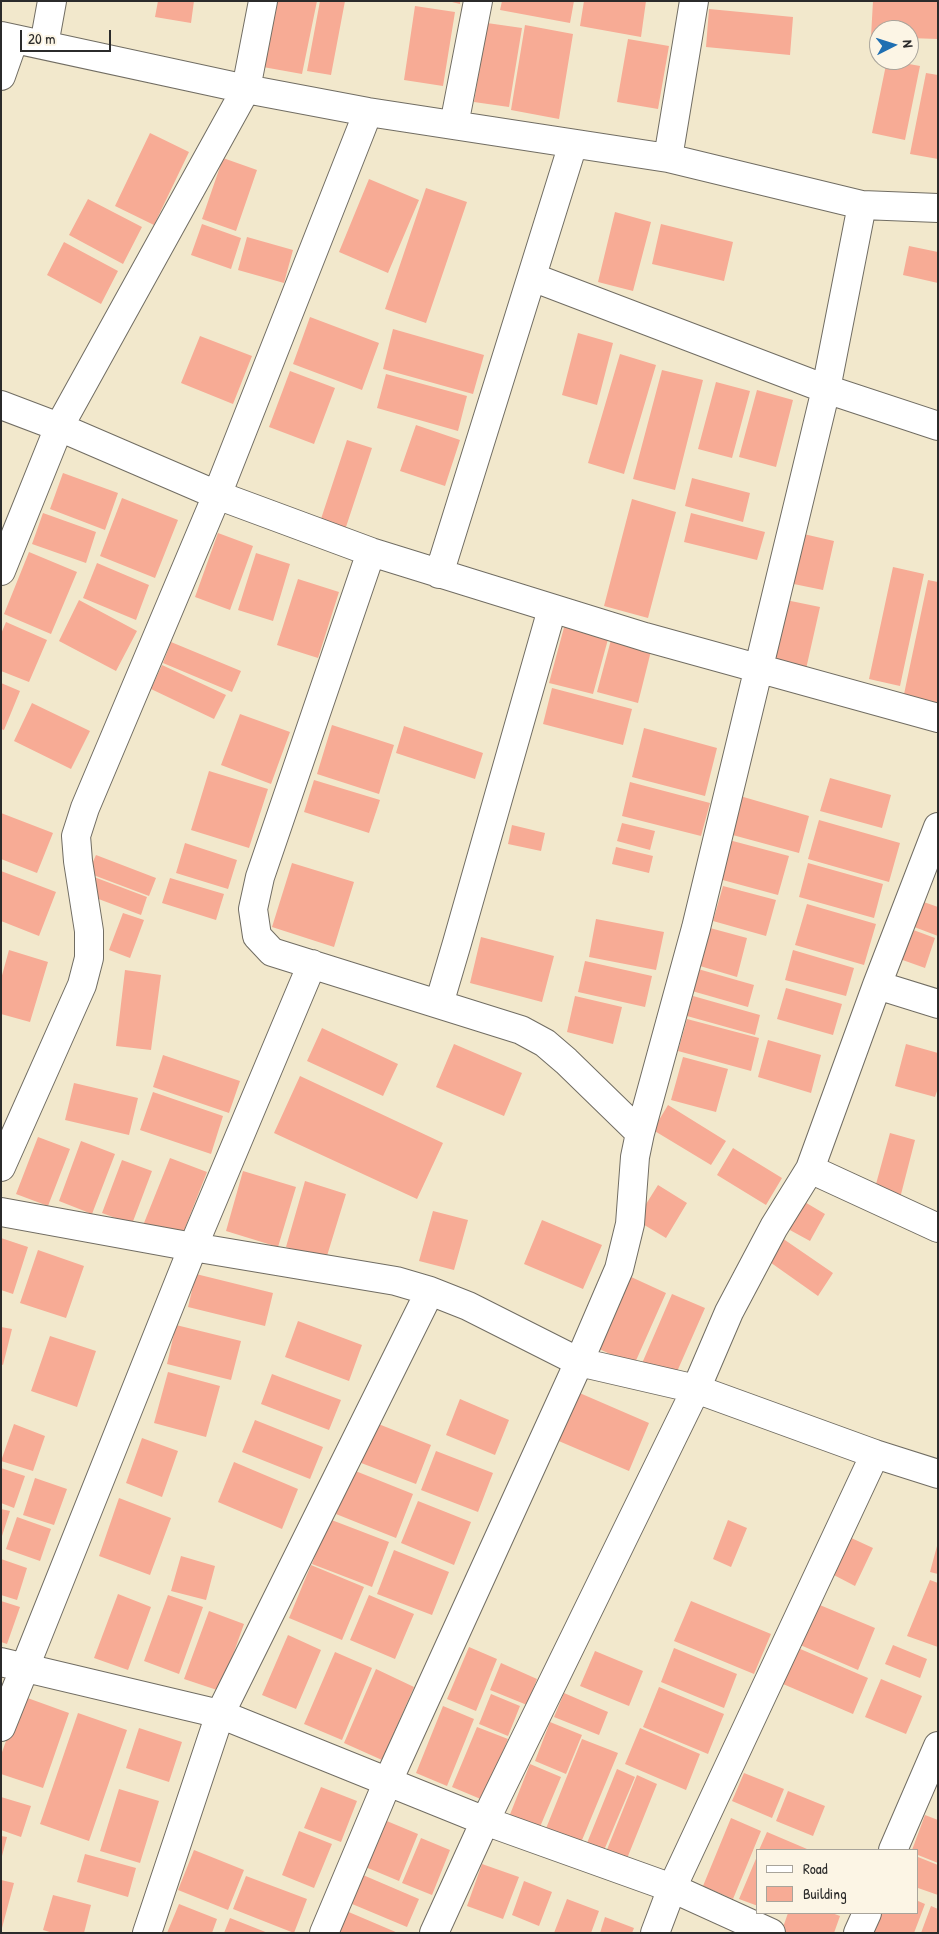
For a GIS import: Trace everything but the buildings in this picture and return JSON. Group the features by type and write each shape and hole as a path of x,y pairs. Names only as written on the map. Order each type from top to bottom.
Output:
{"street":[{"path":"44,45 52,1"},
{"path":"1,571 59,427 246,88 263,1"},
{"path":"454,125 478,1"},
{"path":"668,158 694,1"},
{"path":"1,76 8,37 368,112 668,158 862,205 938,208"},
{"path":"1,1167 82,985 89,958 90,931 78,861 76,836 85,808 217,495 368,112"},
{"path":"439,574 573,144"},
{"path":"324,1933 388,1781 579,1362 619,1269 630,1224 635,1157 640,1133 696,928 826,389 862,205"},
{"path":"532,277 826,389 938,426"},
{"path":"1,405 59,427 217,495 371,552 645,637 938,718"},
{"path":"371,552 260,877 253,909 257,936 272,952 521,1030 545,1044 566,1061 640,1133"},
{"path":"438,1004 458,943 552,609"},
{"path":"434,1933 485,1821 696,1389 729,1312 774,1227 810,1169 877,984 938,827"},
{"path":"1,1727 13,1664 193,1248 312,964"},
{"path":"877,984 938,1004"},
{"path":"810,1169 938,1228"},
{"path":"1,1212 193,1248 396,1281 430,1291 468,1306 579,1362 696,1389 875,1454 938,1474"},
{"path":"147,1933 220,1714 430,1291"},
{"path":"655,1933 672,1888 875,1454"},
{"path":"13,1664 220,1714 485,1821 672,1888 772,1933"},
{"path":"893,1849 938,1746"},
{"path":"858,1933 867,1914"}]}
